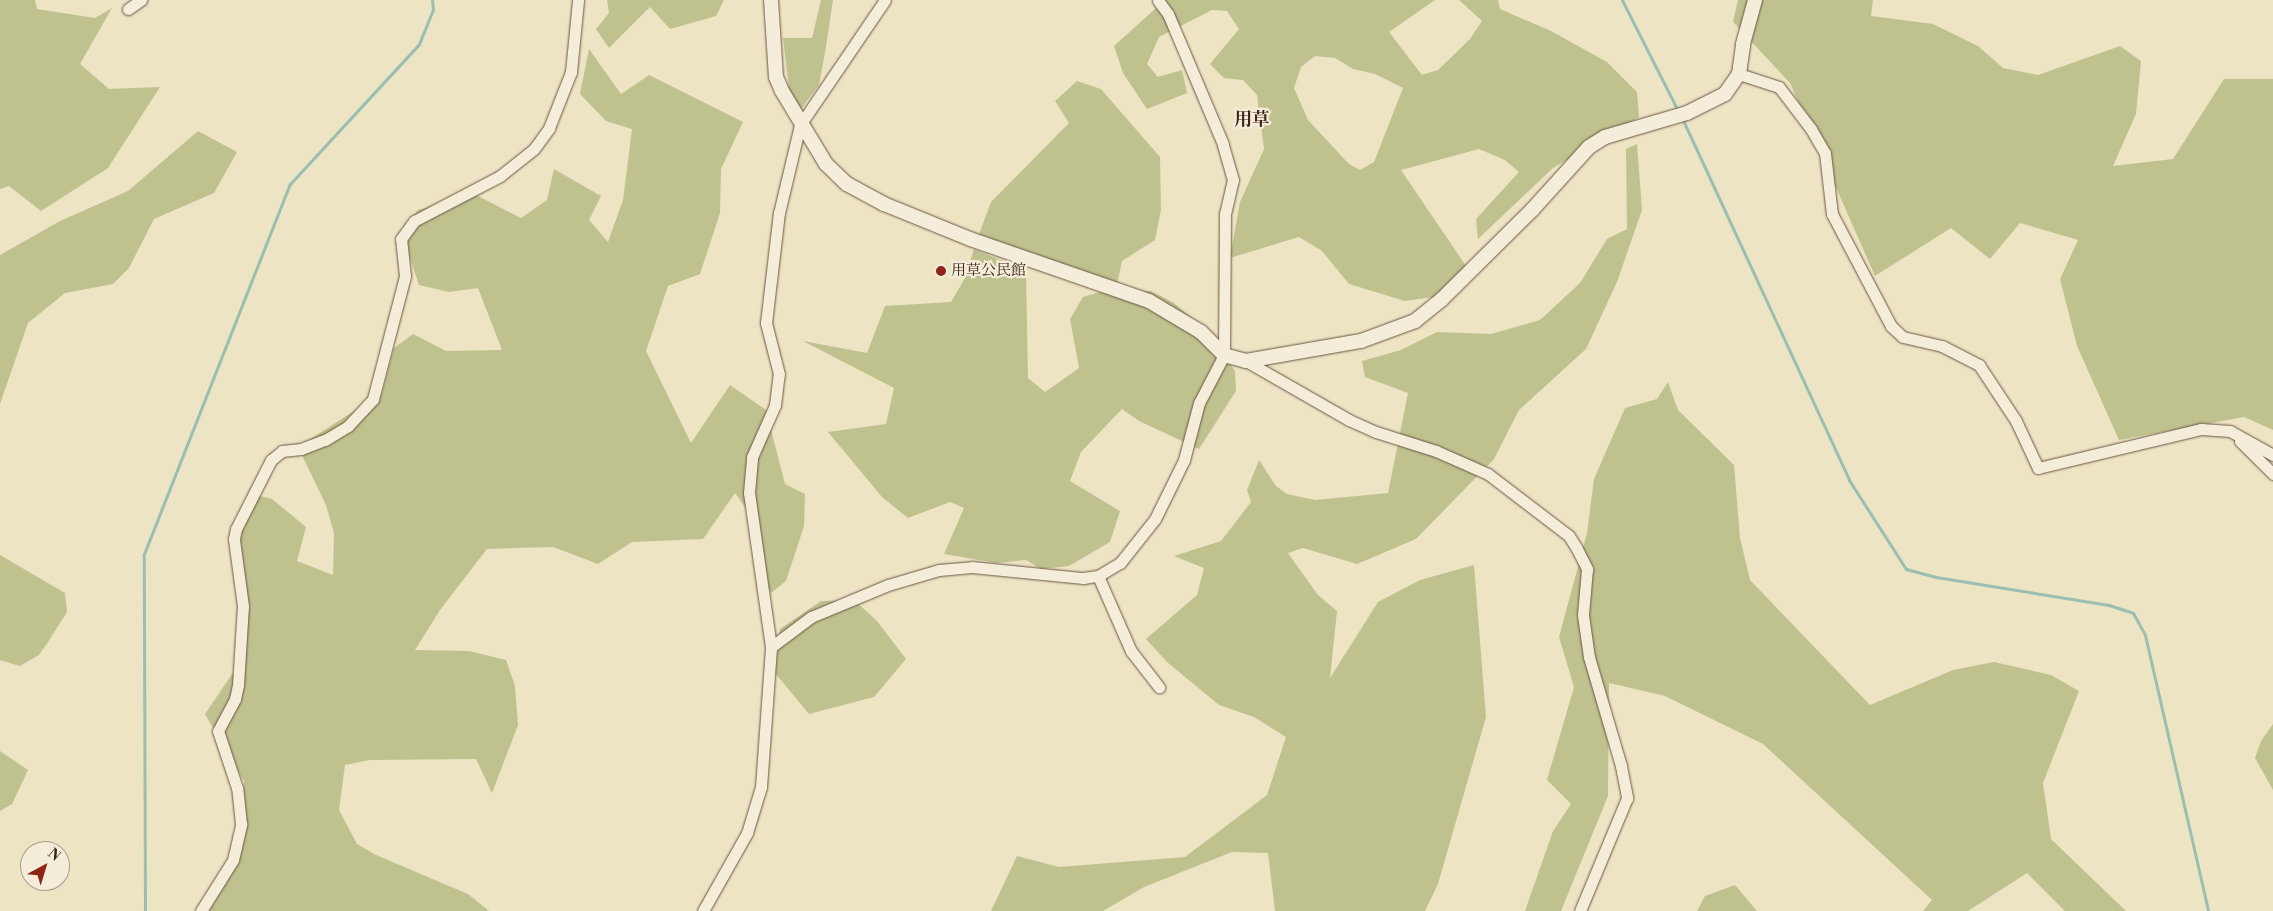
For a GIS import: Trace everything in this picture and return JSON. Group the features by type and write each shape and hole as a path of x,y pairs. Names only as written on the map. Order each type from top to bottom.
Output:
{"street":[{"path":"128,9 141,0"},
{"path":"201,911 233,860 241,824 237,788 218,731 235,699 238,684 243,606 234,539 240,520 271,460 282,451 301,449 325,440 348,426 373,399 405,276 402,238 414,220 500,176 534,149 558,110 570,72 578,0"},
{"path":"771,0 776,77 800,125 826,164 847,184 884,204 970,239 1149,301 1201,332 1224,355 1246,361 1367,428 1436,451 1488,474 1569,536 1588,569 1583,615 1589,658 1621,766 1627,798 1580,911"},
{"path":"703,911 755,812 761,788 771,647 749,493 752,457 775,405 779,374 766,323 769,278 779,213 800,125 885,0"},
{"path":"771,647 811,617 888,585 939,570 972,567 1083,578 1098,576 1120,563 1162,507 1184,460 1199,403 1224,355 1225,214 1234,180 1223,144 1168,14 1158,0"},
{"path":"1246,361 1361,341 1415,321 1442,299 1532,210 1588,147 1605,137 1693,110 1725,94 1739,74 1743,44 1755,0"},
{"path":"1739,74 1779,87 1811,129 1825,153 1832,214 1892,326 1904,337 1942,346 1979,365 2016,421 2038,468 2200,430 2230,431 2273,455"},
{"path":"2230,431 2273,474"},
{"path":"1098,576 1131,652 1160,687"}],"green space":[{"path":"0,0 35,0 37,9 95,18 112,8 80,64 109,89 160,87 108,168 41,211 9,186 0,189"},
{"path":"607,0 724,0 716,16 670,29 650,7 609,48 596,29 609,13"},
{"path":"821,0 833,0 825,53 819,85 801,109 790,97 783,38 812,38"},
{"path":"1165,0 1435,0 1389,32 1422,75 1438,70 1470,39 1482,21 1459,0 1498,0 1500,9 1551,31 1607,62 1637,92 1639,117 1553,168 1478,239 1476,219 1519,172 1505,160 1479,149 1401,170 1466,266 1434,297 1405,301 1349,284 1322,251 1299,237 1230,258 1240,202 1264,149 1257,95 1243,80 1224,78 1210,64 1239,29 1227,11 1212,10 1159,37 1147,64 1158,77 1182,70 1187,93 1147,109 1123,73 1114,46","holes":["1315,56 1335,58 1353,69 1375,74 1403,88 1374,162 1360,170 1349,164 1308,120 1294,88 1301,67"]},
{"path":"1738,0 1873,0 1871,16 1933,24 1978,46 2003,68 2038,75 2120,46 2141,61 2136,114 2113,166 2173,159 2224,79 2273,79 2273,430 2244,417 2119,440 2077,346 2060,279 2078,240 2020,223 1990,259 1951,228 1875,276 1790,83 1733,22"},
{"path":"589,49 621,94 649,75 743,122 721,169 720,213 700,274 668,286 646,351 691,443 730,385 766,410 785,484 805,494 804,526 786,581 771,593 765,579 760,528 735,493 703,539 632,542 598,564 553,547 487,549 440,610 415,650 469,651 506,660 515,686 518,725 492,793 476,759 370,760 345,765 339,810 357,844 376,855 468,894 489,911 205,911 240,853 244,781 205,714 245,655 239,543 248,493 272,499 306,527 297,561 333,575 334,533 326,505 298,447 382,393 394,348 413,334 446,351 502,350 478,288 449,292 419,285 401,231 418,210 474,194 521,218 547,200 554,169 601,196 589,220 608,242 623,200 632,129 606,121 580,94"},
{"path":"1077,81 1101,89 1160,157 1161,210 1155,240 1122,261 1117,285 979,234 991,202 1069,123 1055,101"},
{"path":"198,131 237,152 214,193 154,219 129,268 113,284 65,293 28,323 0,404 0,255 60,221 128,191"},
{"path":"1637,144 1642,210 1617,282 1586,349 1519,410 1494,459 1416,539 1357,564 1303,548 1288,553 1318,595 1337,611 1330,678 1378,602 1420,580 1474,565 1486,717 1438,884 1425,911 1275,911 1268,853 1232,852 1144,887 1103,911 991,911 1017,856 1059,867 1185,857 1267,795 1286,737 1254,717 1219,705 1167,662 1146,639 1197,595 1204,568 1174,556 1221,541 1251,502 1247,490 1259,460 1276,486 1287,494 1315,500 1388,493 1408,393 1365,377 1362,361 1401,350 1437,332 1491,334 1540,320 1580,283 1607,239 1627,229 1626,149"},
{"path":"974,249 1026,271 1028,378 1045,392 1079,368 1070,319 1083,297 1100,292 1151,291 1174,303 1208,332 1235,371 1236,391 1199,449 1139,421 1122,409 1081,452 1070,481 1120,511 1110,542 1069,566 1041,569 1026,560 997,563 944,554 964,508 950,502 908,518 882,497 828,432 886,424 894,388 803,341 867,353 885,306 951,302 965,278"},
{"path":"1668,382 1678,410 1734,465 1740,538 1750,580 1870,705 1953,670 1994,662 2051,675 2079,691 2043,783 2051,839 2126,911 2065,911 2027,873 1968,911 1923,911 1932,900 1763,744 1665,696 1609,683 1608,796 1561,911 1525,911 1553,831 1571,804 1547,780 1574,687 1559,637 1587,533 1594,479 1625,408 1657,399"},
{"path":"0,555 65,593 67,612 39,655 20,666 0,660"},
{"path":"854,600 877,621 906,659 874,697 809,714 775,673 780,629 821,601"},
{"path":"2273,724 2273,790 2255,758 2261,741"},
{"path":"0,751 28,770 12,804 0,811"},
{"path":"1735,885 1757,911 1697,911 1705,896"}],"waterway":[{"path":"145,911 144,554 290,184 419,44 433,10 432,0"},
{"path":"1622,0 1678,111"},
{"path":"1682,118 1849,480 1906,569 1936,577 2109,605 2133,613 2145,635 2208,911"}],"place":[{"name":"用草公民館","path":"941,271"}],"district":[{"name":"用草","path":"1252,120"}]}
